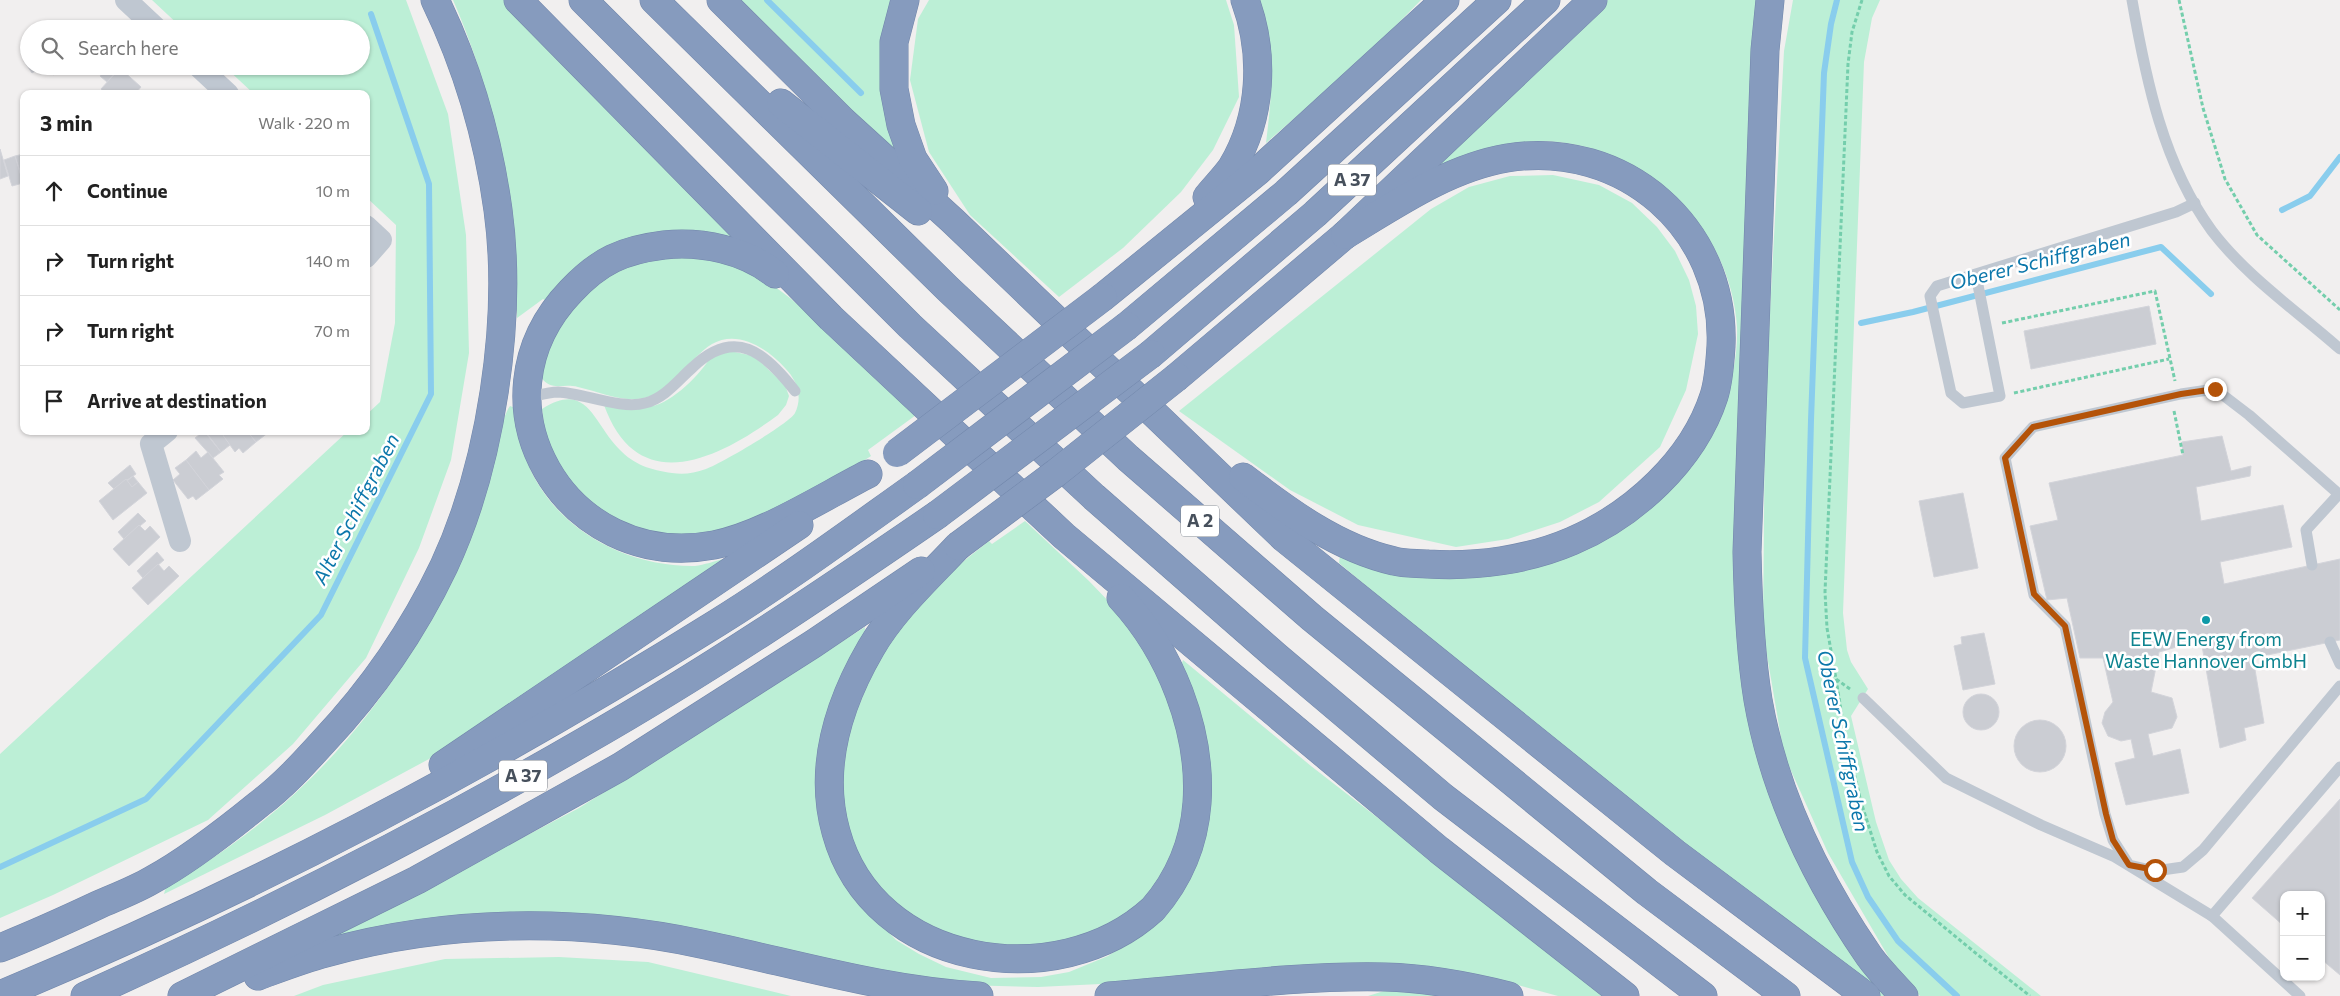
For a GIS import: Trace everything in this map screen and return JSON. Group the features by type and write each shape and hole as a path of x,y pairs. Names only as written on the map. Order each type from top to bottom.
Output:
{"highway":[{"path":"0,948 153,880 211,841 261,803 294,773 354,709 391,661 444,566 462,522 488,429 500,336 501,280 498,212 486,146 472,91 453,37 435,0"},
{"path":"518,0 831,318 1064,536 1440,850 1625,996"},
{"name":"A 2","path":"583,0 910,326 1094,497 1443,797 1703,996"},
{"path":"654,0 840,151 1053,317"},
{"name":"A 2","path":"654,0 948,289 1128,458 1334,637 1647,892 1786,996"},
{"path":"721,0 843,121 953,221 1163,420 1284,538 1675,853 1866,996"},
{"path":"904,0 894,42 894,89 901,125 913,159 953,221"},
{"path":"1138,267 1200,206 1226,174 1247,134 1256,97 1258,52 1253,20 1245,0"},
{"path":"336,839 476,742 777,541 897,453 1103,296 1257,172 1445,0"},
{"name":"A 37","path":"0,995 198,909 441,785 567,713 718,622 820,555 917,485 1127,326 1286,193 1497,0"},
{"name":"A 37","path":"85,996 206,942 354,868 578,745 742,645 938,515 1151,354 1316,214 1546,0"},
{"path":"182,996 417,880 620,768 813,644 958,546 1056,473 1178,377 1345,234 1593,0"},
{"path":"1770,0 1765,50 1747,542 1749,634 1760,709 1772,760 1789,811 1839,908 1870,957 1904,996"},
{"path":"1163,420 1294,516 1349,546 1396,562 1453,565 1511,560 1571,542 1613,520 1647,494 1680,459 1698,430 1714,396 1720,363 1722,331 1718,299 1707,268 1692,238 1672,211 1642,185 1603,165 1555,155 1507,158 1463,170 1418,191 1345,234"},
{"path":"831,318 764,265 727,250 682,243 639,248 608,259 584,277 561,301 542,327 530,359 526,398 534,442 551,478 571,504 598,525 633,541 670,548 713,545 755,532 868,474"},
{"path":"958,546 891,620 872,646 852,686 836,726 830,763 830,801 836,832 847,862 883,913 904,930 932,948 965,961 1003,968 1039,967 1076,959 1109,945 1140,923 1166,894 1184,861 1192,834 1198,780 1193,739 1182,702 1162,657 1132,610 1064,536"},
{"path":"197,996 326,953 390,939 448,930 512,925 578,926 638,932 859,980 980,996"},
{"path":"1109,996 1288,980 1386,977 1471,986 1509,996"}],"street":[{"path":"126,0 147,20"},
{"path":"208,75 224,90"},
{"path":"370,230 381,240 370,252"},
{"path":"162,435 152,444 180,541"}],"lane":[{"path":"2132,0 2156,115 2189,194 2213,231 2250,272 2340,349"},
{"path":"1976,275 2000,396 1964,403 1951,394 1930,296 1937,286 2176,212 2195,203"},
{"path":"526,398 556,392 617,403 643,404 660,396 709,352 727,346 747,348 761,356 774,366 795,391"},
{"path":"2312,565 2306,530 2340,494 2249,415 2215,389 2171,396 2033,427 2005,458 2034,594 2065,626 2106,814 2113,840 2129,865 2155,870 2183,868 2203,850 2340,686"},
{"path":"2330,642 2340,664"},
{"path":"1863,698 1946,778 2129,865 2212,916 2300,996"},
{"path":"2212,916 2340,767"}],"path":[{"path":"1862,0 1852,32 1848,64 1826,582 1827,628 1845,735 1861,802 1877,852 1889,876 1913,901 2030,996"},
{"path":"2179,0 2204,108 2225,179 2257,235 2340,310"},
{"path":"1986,326 2155,291 2175,383 2168,384 2183,455"},
{"path":"2000,396 2169,359"},
{"path":"1836,679 1863,698"}],"green space":[{"path":"152,0 406,0 448,114 466,235 469,353 451,460 419,548 366,658 293,744 208,820 53,895 0,918 0,754 344,435 370,435 370,411 380,402 395,323 396,225 370,201 370,90 250,90 234,75 370,75 370,20 173,20"},
{"path":"453,0 506,0 755,251 691,236 548,302 543,299 517,318 512,235 501,156 482,78"},
{"path":"731,0 895,0 903,165"},
{"path":"929,0 1226,0 1234,25 1239,97 1213,150 1181,192 1123,248 1059,297 970,215 929,152 910,80 918,19"},
{"path":"1258,0 1421,0 1366,56 1266,143 1271,89 1270,53 1264,18"},
{"path":"1608,0 1762,0 1756,733 1894,996 1878,996 1587,773 1339,563 1340,555 1557,559 1724,405 1737,347 1737,327 1731,292 1720,259 1702,229 1680,202 1654,179 1624,161 1592,149 1541,141 1497,148 1439,166 1438,162 1532,75"},
{"path":"1793,0 1880,0 1872,18 1864,62 1843,613 1847,650 1851,662 1868,689 1851,716 1876,822 1889,860 1901,879 1918,898 2041,996 1920,996 1899,975 1828,853 1784,755 1763,632 1765,404 1784,51"},
{"path":"1553,175 1599,185 1632,203 1657,227 1675,251 1689,280 1696,306 1698,334 1686,390 1660,447 1599,502 1560,522 1508,539 1456,547 1358,525 1290,490 1179,411 1431,209 1469,187 1510,176"},
{"path":"652,256 712,258 762,277 825,328 916,415 868,450 871,456 782,514 746,531 671,540 595,511 548,455 542,409 557,401 570,399 580,402 588,408 610,439 625,455 637,463 650,468 681,474 693,473 714,466 739,452 781,426 795,413 799,401 796,383 778,361 752,343 732,339 712,344 696,357 667,387 648,397 639,399 621,398 578,387 553,386 545,382 541,377 544,348 592,282"},
{"path":"730,351 754,356 785,385 789,396 786,405 778,415 731,445 706,456 682,462 659,461 637,453 619,434 604,405 640,407 660,404 686,386 701,371 711,356"},
{"path":"510,406 515,408 528,464 540,487 556,508 575,525 596,540 644,560 669,565 695,566 724,559 693,583 429,759 325,815 164,894 166,887 245,835 280,807 312,777 372,709 399,672 443,594 461,553 487,486 503,421"},
{"path":"1025,521 1114,607 1140,641 1178,719 1188,793 1177,847 1154,889 1137,908 1075,947 946,943 878,890 852,843 844,813 842,786 848,733 873,670 906,617 955,568 989,541 992,544"},
{"path":"865,627 864,641 825,746 870,913 896,940 919,954 946,967 991,978 1041,977 1069,972 1108,956 1143,932 1187,875 1181,666 1183,660 1311,766 1607,996 1558,996 1481,975 1433,968 1038,987 961,985 860,969 663,927 319,944 579,808"},
{"path":"559,957 648,962 791,996 294,996 323,985 445,959"},
{"path":"1384,991 1461,996 1368,996"}],"building":[{"path":"101,75 113,75 107,82"},
{"path":"114,75 128,75 141,87 138,90 101,89"},
{"path":"0,149 8,176 0,179"},
{"path":"20,155 20,171 15,156"},
{"path":"15,156 20,173 20,184 12,186 4,160"},
{"path":"2149,306 2156,344 2031,369 2024,331"},
{"path":"199,435 207,435 221,452 213,458 195,438"},
{"path":"208,435 223,435 230,445 221,452"},
{"path":"223,435 250,435 256,442 243,453 239,448 235,452"},
{"path":"250,435 265,435 256,442"},
{"name":"EEW Energy from Waste Hannover GmbH","path":"2222,436 2231,471 2251,466 2250,476 2196,487 2201,521 2283,505 2292,547 2220,562 2224,584 2340,559 2340,640 2253,658 2264,723 2244,728 2246,740 2220,748 2201,640 2159,652 2151,692 2172,698 2177,717 2172,728 2148,734 2153,756 2180,749 2189,793 2126,805 2115,763 2135,758 2131,739 2121,741 2108,736 2102,723 2105,712 2113,702 2103,658 2080,658 2067,598 2047,600 2030,526 2058,520 2049,483 2183,455 2182,442"},
{"path":"196,451 201,458 208,452 224,472 219,475 223,479 209,490 186,460"},
{"path":"186,460 209,490 196,500 193,496 188,499 173,480 180,474 175,468"},
{"path":"130,465 136,474 114,489 108,483"},
{"path":"133,476 138,482 132,487 127,481"},
{"path":"126,479 132,487 138,482 147,493 113,520 99,501"},
{"path":"1963,493 1978,568 1934,577 1919,501"},
{"path":"138,513 146,521 124,539 118,532"},
{"path":"139,525 145,531 150,526 160,537 129,566 113,549"},
{"path":"157,552 164,560 143,578 137,571"},
{"path":"158,564 164,571 169,566 179,576 148,605 132,588"},
{"path":"1984,633 1995,684 1963,690 1954,646 1962,644 1961,637"},
{"path":"1981,694 1988,695 1994,699 1998,705 1998,719 1994,725 1988,729 1981,730 1974,729 1968,725 1964,719 1963,712 1964,705 1968,699 1974,695"},
{"path":"2035,720 2045,720 2059,727 2066,741 2066,751 2059,765 2045,772 2035,772 2025,768 2018,761 2014,751 2014,741 2018,731 2025,724"},
{"path":"2340,799 2340,975 2325,962 2325,891 2280,891 2280,922 2252,898"}],"waterway":[{"path":"767,0 861,93"},
{"name":"Oberer Schiffgraben","path":"1837,0 1831,24 1824,73 1811,420 1805,658 1852,862 1868,897 1898,941 1957,996"},
{"name":"Alter Schiffgraben","path":"0,867 146,799 321,615 431,394 429,184 371,14"},
{"name":"Oberer Schiffgraben","path":"2282,210 2310,196 2340,157"},
{"name":"Oberer Schiffgraben","path":"1861,323 1913,312 2161,247 2211,294"}],"place":[{"name":"EEW Energy from Waste Hannover GmbH","path":"2206,620"}],"route":[{"path":"2155,870 2129,865 2113,840 2065,626 2034,594 2018,527 2005,458 2033,427 2122,406 2215,389"}]}
